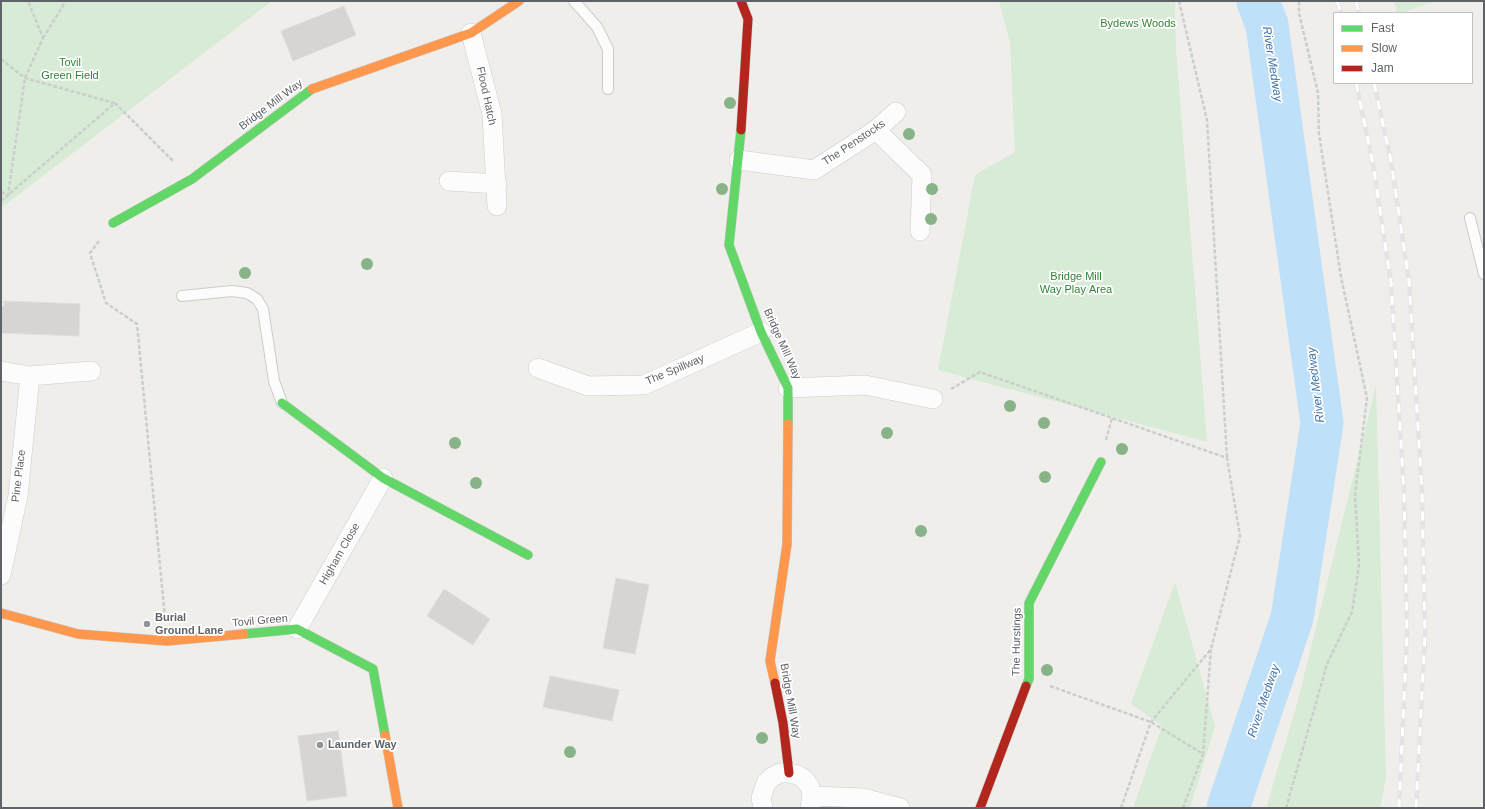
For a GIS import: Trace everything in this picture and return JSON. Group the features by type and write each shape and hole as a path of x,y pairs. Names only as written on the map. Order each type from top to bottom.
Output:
{"street":[{"name":"Bridge Mill Way","path":"113,223 192,179 313,88 471,33 519,1"},
{"name":"Bridge Mill Way","path":"741,1 748,19 739,160 729,245 761,332 788,388 787,544 770,661 783,723 789,773"},
{"name":"Flood Hatch","path":"471,33 492,114 497,206"},
{"name":"The Penstocks","path":"739,160 814,170 876,130 896,112"},
{"path":"876,130 922,175 920,231"},
{"path":"449,181 497,184"},
{"name":"The Spillway","path":"538,368 588,386 644,385 761,332"},
{"path":"1,371 30,376 91,371"},
{"name":"Pine Place","path":"1,576 18,496 30,376"},
{"path":"788,388 865,384 932,399"},
{"path":"282,403 383,478 528,555"},
{"name":"The Hurstings","path":"980,808 1029,679 1029,603 1101,462"},
{"name":"Higham Close","path":"297,629 383,478"},
{"name":"Tovil Green","path":"1,613 78,634 167,641 297,629 373,670 398,808"},
{"path":"760,807 761,798 766,783 772,777 780,773 789,773 798,775 805,780 810,787 811,802 863,798 900,808"}],"lane":[{"path":"574,1 597,28 608,50 608,89"},
{"path":"1470,218 1484,274"},
{"path":"182,296 232,291 247,293 257,299 263,309 274,381 282,403"}],"path":[{"path":"28,1 43,38"},
{"path":"8,195 25,78 43,38 66,1"},
{"path":"1179,1 1207,120 1227,458 1240,536 1211,649 1203,754 1183,808"},
{"path":"1286,808 1327,664 1352,612 1359,565 1354,494 1367,398 1341,277 1319,134 1318,93 1299,13 1299,1"},
{"path":"1,59 25,78 115,103 192,179"},
{"path":"1,201 115,103"},
{"path":"1,192 8,195"},
{"path":"113,223 90,253 106,303 137,324 167,641"},
{"path":"932,399 980,372 1227,458"},
{"path":"1121,808 1151,722 1211,649"},
{"path":"1029,679 1151,722 1203,754"}],"green space":[{"name":"Tovil Green Field","path":"1,1 272,1 1,208"},
{"name":"Bridge Mill Way Play Area","path":"999,1 1175,1 1176,49 1207,442 938,370 975,175 1015,152 1010,43"},
{"path":"1394,1 1435,1 1405,12 1397,12"},
{"path":"1376,385 1386,778 1380,808 1266,808 1297,704"},
{"path":"1175,582 1215,726 1190,808 1133,808 1162,726 1131,704"}],"building":[{"path":"344,6 356,35 293,61 281,31"},
{"path":"4,301 80,304 79,336 1,333 1,306 4,306"},
{"path":"616,578 649,585 635,654 603,648"},
{"path":"444,589 490,619 473,645 427,616"},
{"path":"550,676 619,690 612,721 543,707"},
{"path":"338,731 347,796 307,801 298,736"}],"waterway":[{"name":"River Medway","path":"1228,808 1292,618 1322,423 1267,25 1258,1"}],"railway":[{"path":"1337,1 1341,12"},
{"path":"1356,1 1359,12"},
{"path":"1356,84 1373,164 1391,283 1404,492 1407,635 1399,808"},
{"path":"1374,84 1391,161 1409,281 1422,491 1425,635 1416,808"}],"traffic: fast":[{"path":"113,223 192,179 312,89"},
{"path":"741,130 729,245 761,332 788,388 788,424"},
{"path":"282,403 383,478 528,555"},
{"path":"1026,686 1029,679 1029,603 1101,462"},
{"path":"244,634 297,629 373,669 385,735"}],"traffic: slow":[{"path":"312,89 471,33 519,1"},
{"path":"775,683 770,661 787,544 788,424"},
{"path":"1,613 78,634 167,641 244,634"},
{"path":"385,735 398,808"}],"traffic: jam":[{"path":"741,1 748,19 741,130"},
{"path":"775,683 783,723 789,773"},
{"path":"980,808 1026,686"}],"place":[{"name":"Burial Ground Lane","path":"147,624"},
{"name":"Launder Way","path":"320,745"}],"park label":[{"name":"Bydews Woods","path":"1138,24"}]}
